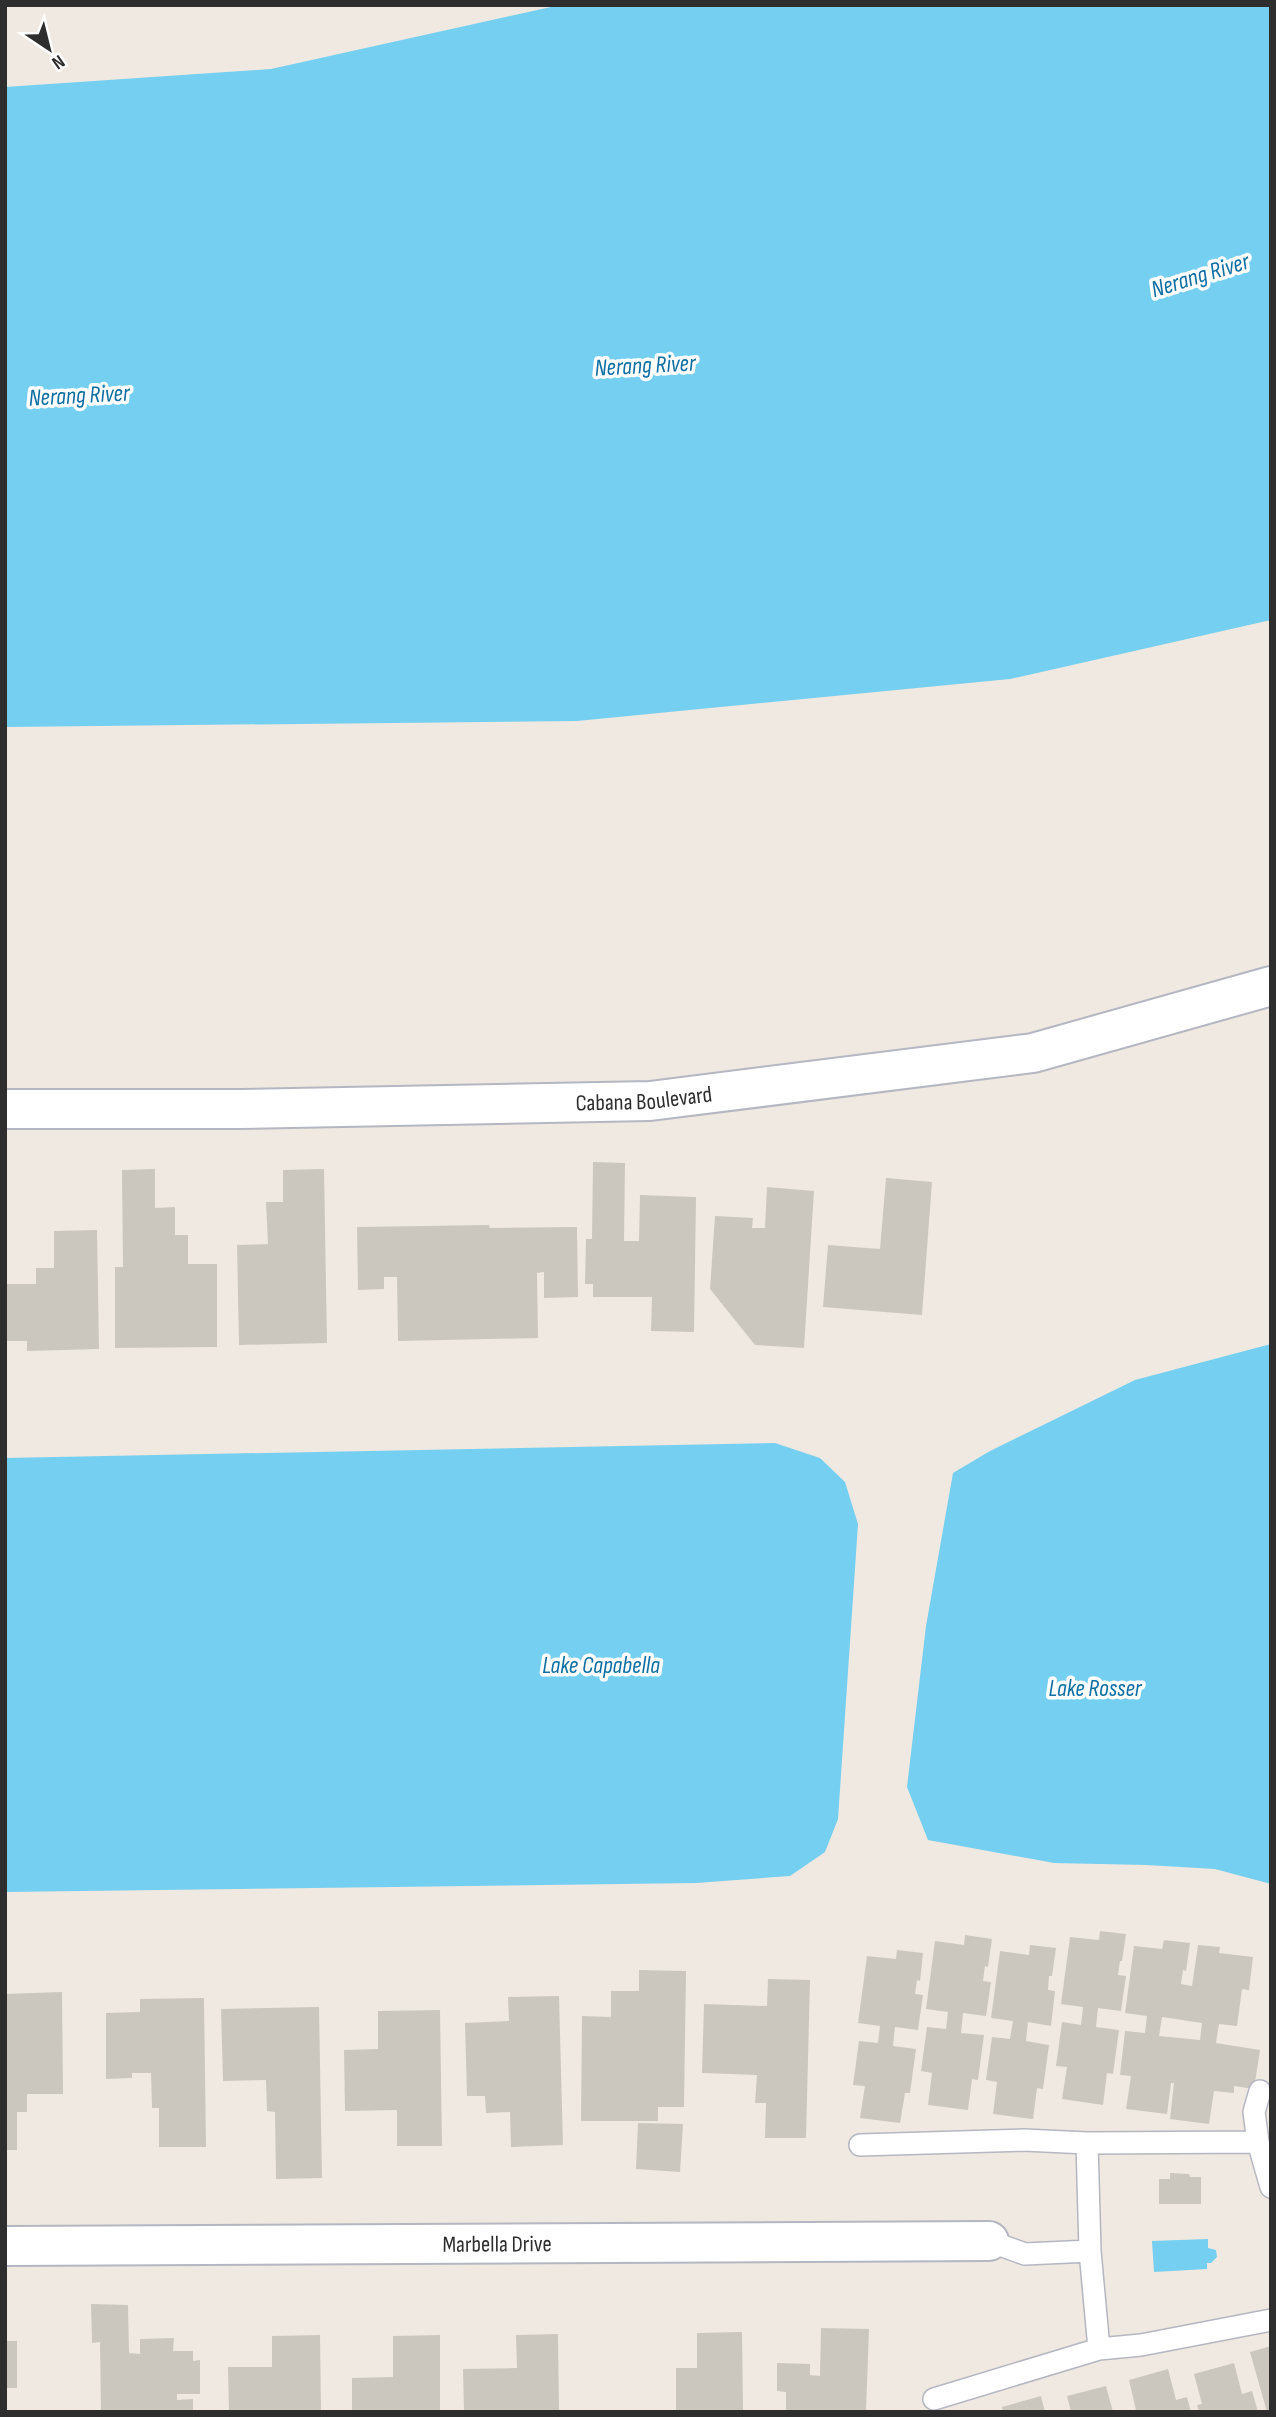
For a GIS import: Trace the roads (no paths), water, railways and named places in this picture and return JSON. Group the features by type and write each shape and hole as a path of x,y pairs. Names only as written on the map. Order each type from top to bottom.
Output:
{"street":[{"name":"Cabana Boulevard","path":"5,1109 241,1109 650,1101 1033,1053 1271,986"},
{"name":"Marbella Drive","path":"5,2246 989,2241"}],"lane":[{"path":"1259,2091 1254,2112 1258,2142 1271,2187"},
{"path":"860,2145 1024,2140 1087,2143 1258,2142"},
{"path":"1087,2143 1090,2251 1099,2349"},
{"path":"989,2241 1025,2254 1090,2251"},
{"path":"934,2399 1099,2349 1141,2345 1271,2320"}],"water":[{"name":"Nerang River","path":"560,5 1271,5 1271,620 1010,679 577,721 5,727 5,87 271,69"},
{"name":"Lake Rosser","path":"1271,1344 1271,1884 1215,1869 1054,1863 928,1840 907,1787 926,1626 953,1473 990,1451 1135,1380"},
{"name":"Lake Capabella","path":"775,1443 820,1458 845,1482 858,1524 838,1819 825,1852 790,1876 696,1883 5,1892 5,1458"},
{"path":"1208,2239 1208,2248 1216,2250 1217,2257 1207,2263 1207,2269 1154,2272 1152,2241"}]}
